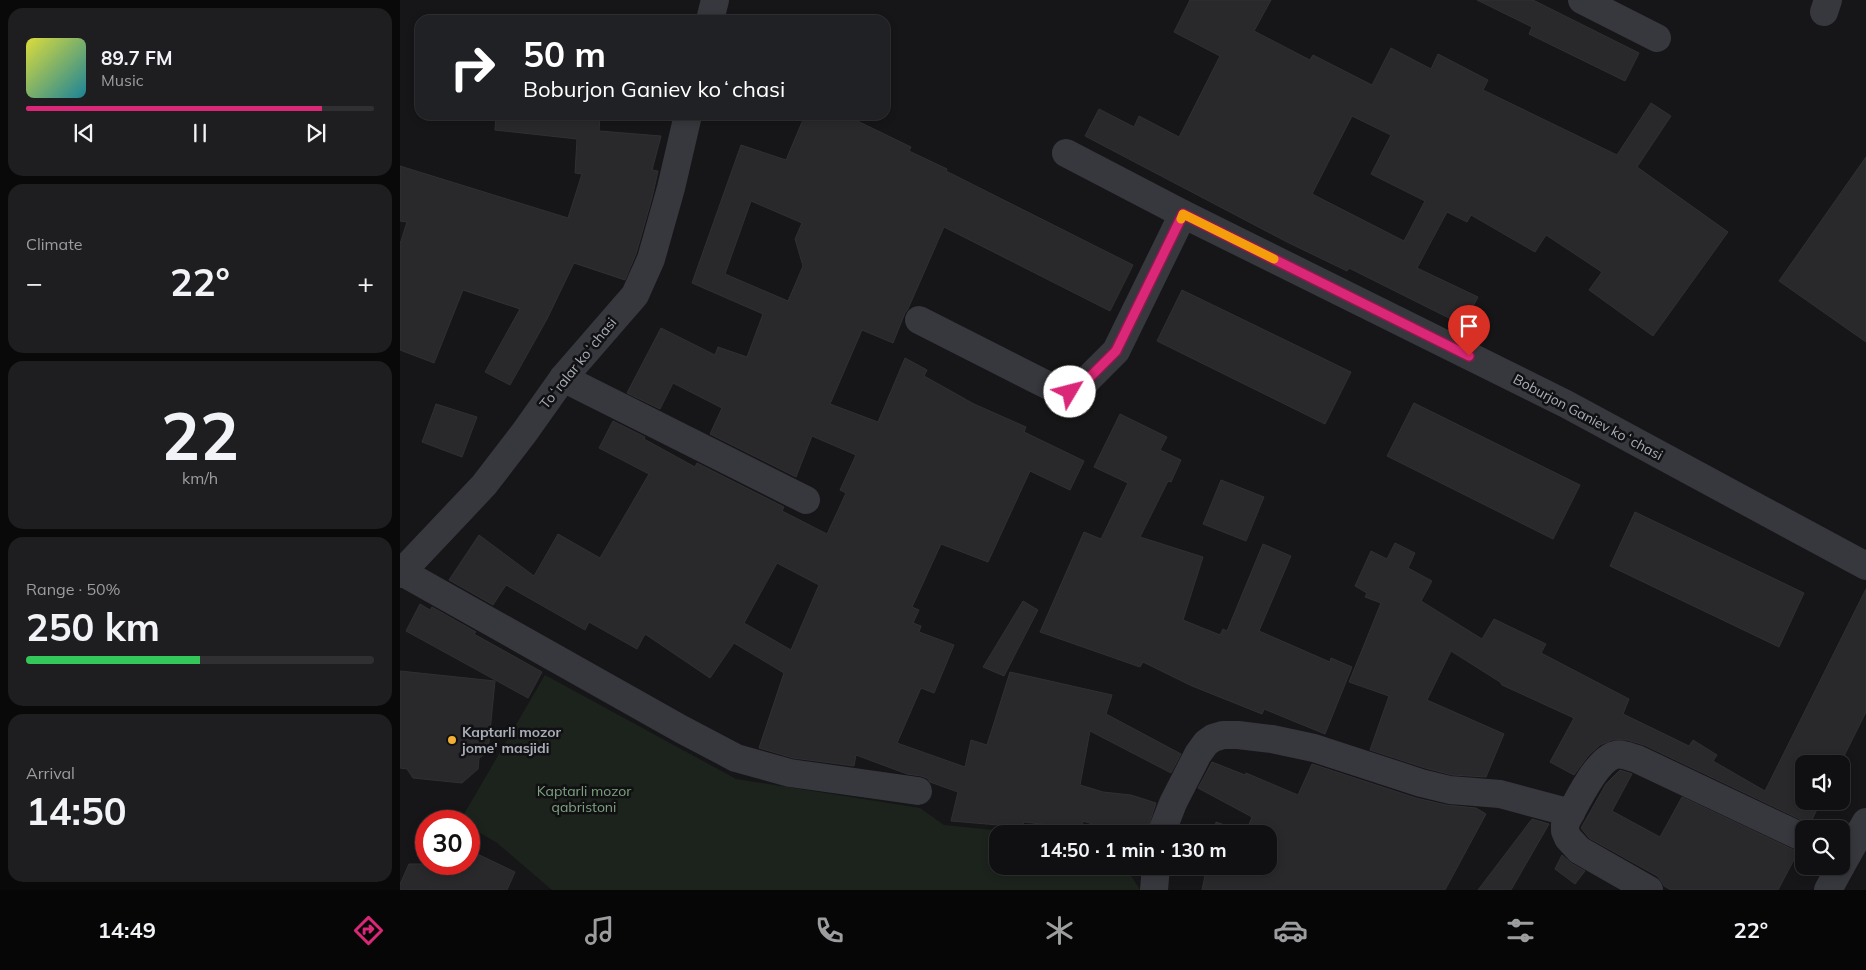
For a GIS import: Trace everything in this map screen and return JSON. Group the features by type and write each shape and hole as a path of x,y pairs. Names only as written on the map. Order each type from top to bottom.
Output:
{"street":[{"path":"711,15 714,0"},
{"path":"1582,0 1657,38"},
{"name":"Toʻralar koʻchasi","path":"401,573 484,484 524,433 563,378 635,294 651,259 671,188 687,120"},
{"name":"Boburjon Ganiev koʻchasi","path":"1066,153 1183,214 1566,404 1866,566"},
{"path":"919,320 1059,391 1070,392 1078,389 1116,351 1183,214"},
{"path":"563,378 806,500"},
{"path":"401,573 681,730 736,758 790,773 918,791"},
{"path":"1164,825 1173,803 1198,754 1206,743 1223,735 1272,739 1314,748 1421,783 1450,790 1500,794 1570,813"},
{"path":"1649,890 1573,845 1565,831 1565,824 1570,813 1602,763 1615,755 1623,754 1637,759 1795,834"},
{"path":"1850,848 1866,822"},
{"path":"1154,890 1155,875"},
{"path":"1828,890 1835,875"}],"green space":[{"name":"Kaptarli mozor qabristoni","path":"545,675 736,779 920,808 944,825 989,830 989,875 1130,875 1140,890 552,890 496,842 480,833 480,810 466,810"}],"building":[{"path":"1190,0 1271,0 1254,31 1310,60 1313,55 1372,85 1391,48 1431,69 1438,54 1488,80 1483,90 1617,155 1651,103 1671,116 1637,167 1728,232 1653,336 1589,290 1602,272 1546,235 1535,252 1471,215 1467,222 1447,212 1417,268 1478,297 1463,325 1349,268 1347,271 1287,242 1085,136 1099,109 1134,127 1139,116 1179,137 1220,56 1174,32","holes":["1352,116 1391,135 1371,174 1425,201 1404,241 1312,194"]},
{"path":"1477,0 1533,0 1639,53 1625,81 1529,34 1532,27"},
{"path":"496,120 600,120 599,131 661,136 652,170 658,171 652,198 636,254 625,280 574,263 547,319 510,385 485,372 520,309 463,290 434,363 400,350 400,244 407,222 400,221 400,166 568,218 582,174 575,173 577,139 495,130"},
{"path":"803,120 855,120 911,147 909,151 947,169 946,171 1133,265 1110,311 944,227 893,343 862,330 830,404 878,422 905,358 927,370 924,376 974,404 1026,427 1024,432 1084,461 1070,490 1030,471 988,562 941,544 912,607 919,610 913,623 921,626 919,632 954,645 934,693 921,688 897,743 965,767 971,740 987,745 1010,672 1112,695 1106,714 1181,754 1171,773 1090,731 1080,785 1103,792 1131,795 1156,803 1149,825 1095,825 1083,821 1082,825 1049,825 1024,822 1023,825 998,825 951,821 958,792 930,782 927,778 907,774 856,755 854,766 793,758 759,748 784,673 734,643 710,678 645,634 637,649 589,622 585,630 506,585 493,605 449,580 479,535 534,576 558,534 600,558 649,474 599,448 613,421 645,437 644,439 695,467 697,463 784,507 782,511 827,534 846,493 840,490 856,455 812,436 796,477 710,434 722,408 673,383 660,409 627,393 661,328 715,355 718,347 747,357 763,314 692,283 741,145 786,160","holes":["751,201 802,223 795,239 803,266 788,301 725,274","777,563 819,585 791,650 744,623"]},
{"path":"1866,157 1866,342 1779,281"},
{"path":"1182,290 1351,372 1325,424 1157,341"},
{"path":"1414,403 1580,485 1553,539 1387,456"},
{"path":"436,404 477,417 462,457 422,442"},
{"path":"1120,414 1167,437 1160,450 1181,460 1171,482 1168,481 1140,537 1203,557 1183,620 1220,635 1223,629 1227,631 1263,544 1291,556 1259,631 1330,662 1331,658 1352,667 1325,734 1264,709 1262,714 1192,686 1143,662 1140,667 1040,632 1084,532 1101,539 1128,483 1094,467"},
{"path":"1221,480 1264,497 1246,541 1203,524"},
{"path":"1635,512 1804,593 1779,647 1610,566"},
{"path":"1395,543 1415,553 1408,568 1432,581 1421,601 1482,639 1494,619 1546,644 1541,653 1629,699 1623,714 1689,746 1693,740 1717,755 1713,761 1765,791 1866,589 1866,712 1844,755 1795,755 1795,810 1817,810 1812,820 1802,820 1644,745 1627,740 1612,740 1600,745 1588,756 1574,775 1550,762 1574,718 1502,685 1451,651 1427,700 1504,734 1486,777 1452,775 1425,768 1370,750 1389,696 1349,682 1381,603 1365,597 1367,593 1355,586 1371,551 1387,559"},
{"path":"1023,601 1038,610 1004,676 983,667"},
{"path":"420,604 430,610 432,607 476,632 474,634 542,672 528,698 406,631"},
{"path":"400,671 495,681 488,752 479,758 478,769 462,783 413,778 407,769 400,768"},
{"path":"1212,762 1245,775 1246,773 1298,795 1312,764 1416,798 1446,805 1476,808 1486,814 1445,890 1202,890 1205,875 1277,875 1277,825 1249,825 1252,817 1198,788"},
{"path":"1620,770 1632,774 1612,811 1660,837 1682,797 1795,851 1795,858 1778,890 1671,890 1664,886 1657,876 1589,838 1581,828 1606,784"},
{"path":"1532,819 1549,824 1511,890 1478,890"},
{"path":"480,855 515,872 507,890 400,890 400,884 409,864 415,864 415,875 480,875"},
{"path":"1562,855 1585,871 1575,884 1555,869"}],"slow traffic":[{"path":"1181,219 1183,214 1274,259"}],"place":[{"name":"Kaptarli mozor jome' masjidi","path":"452,740"}],"route":[{"path":"1070,392 1078,389 1116,351 1183,214 1469,356"}]}
